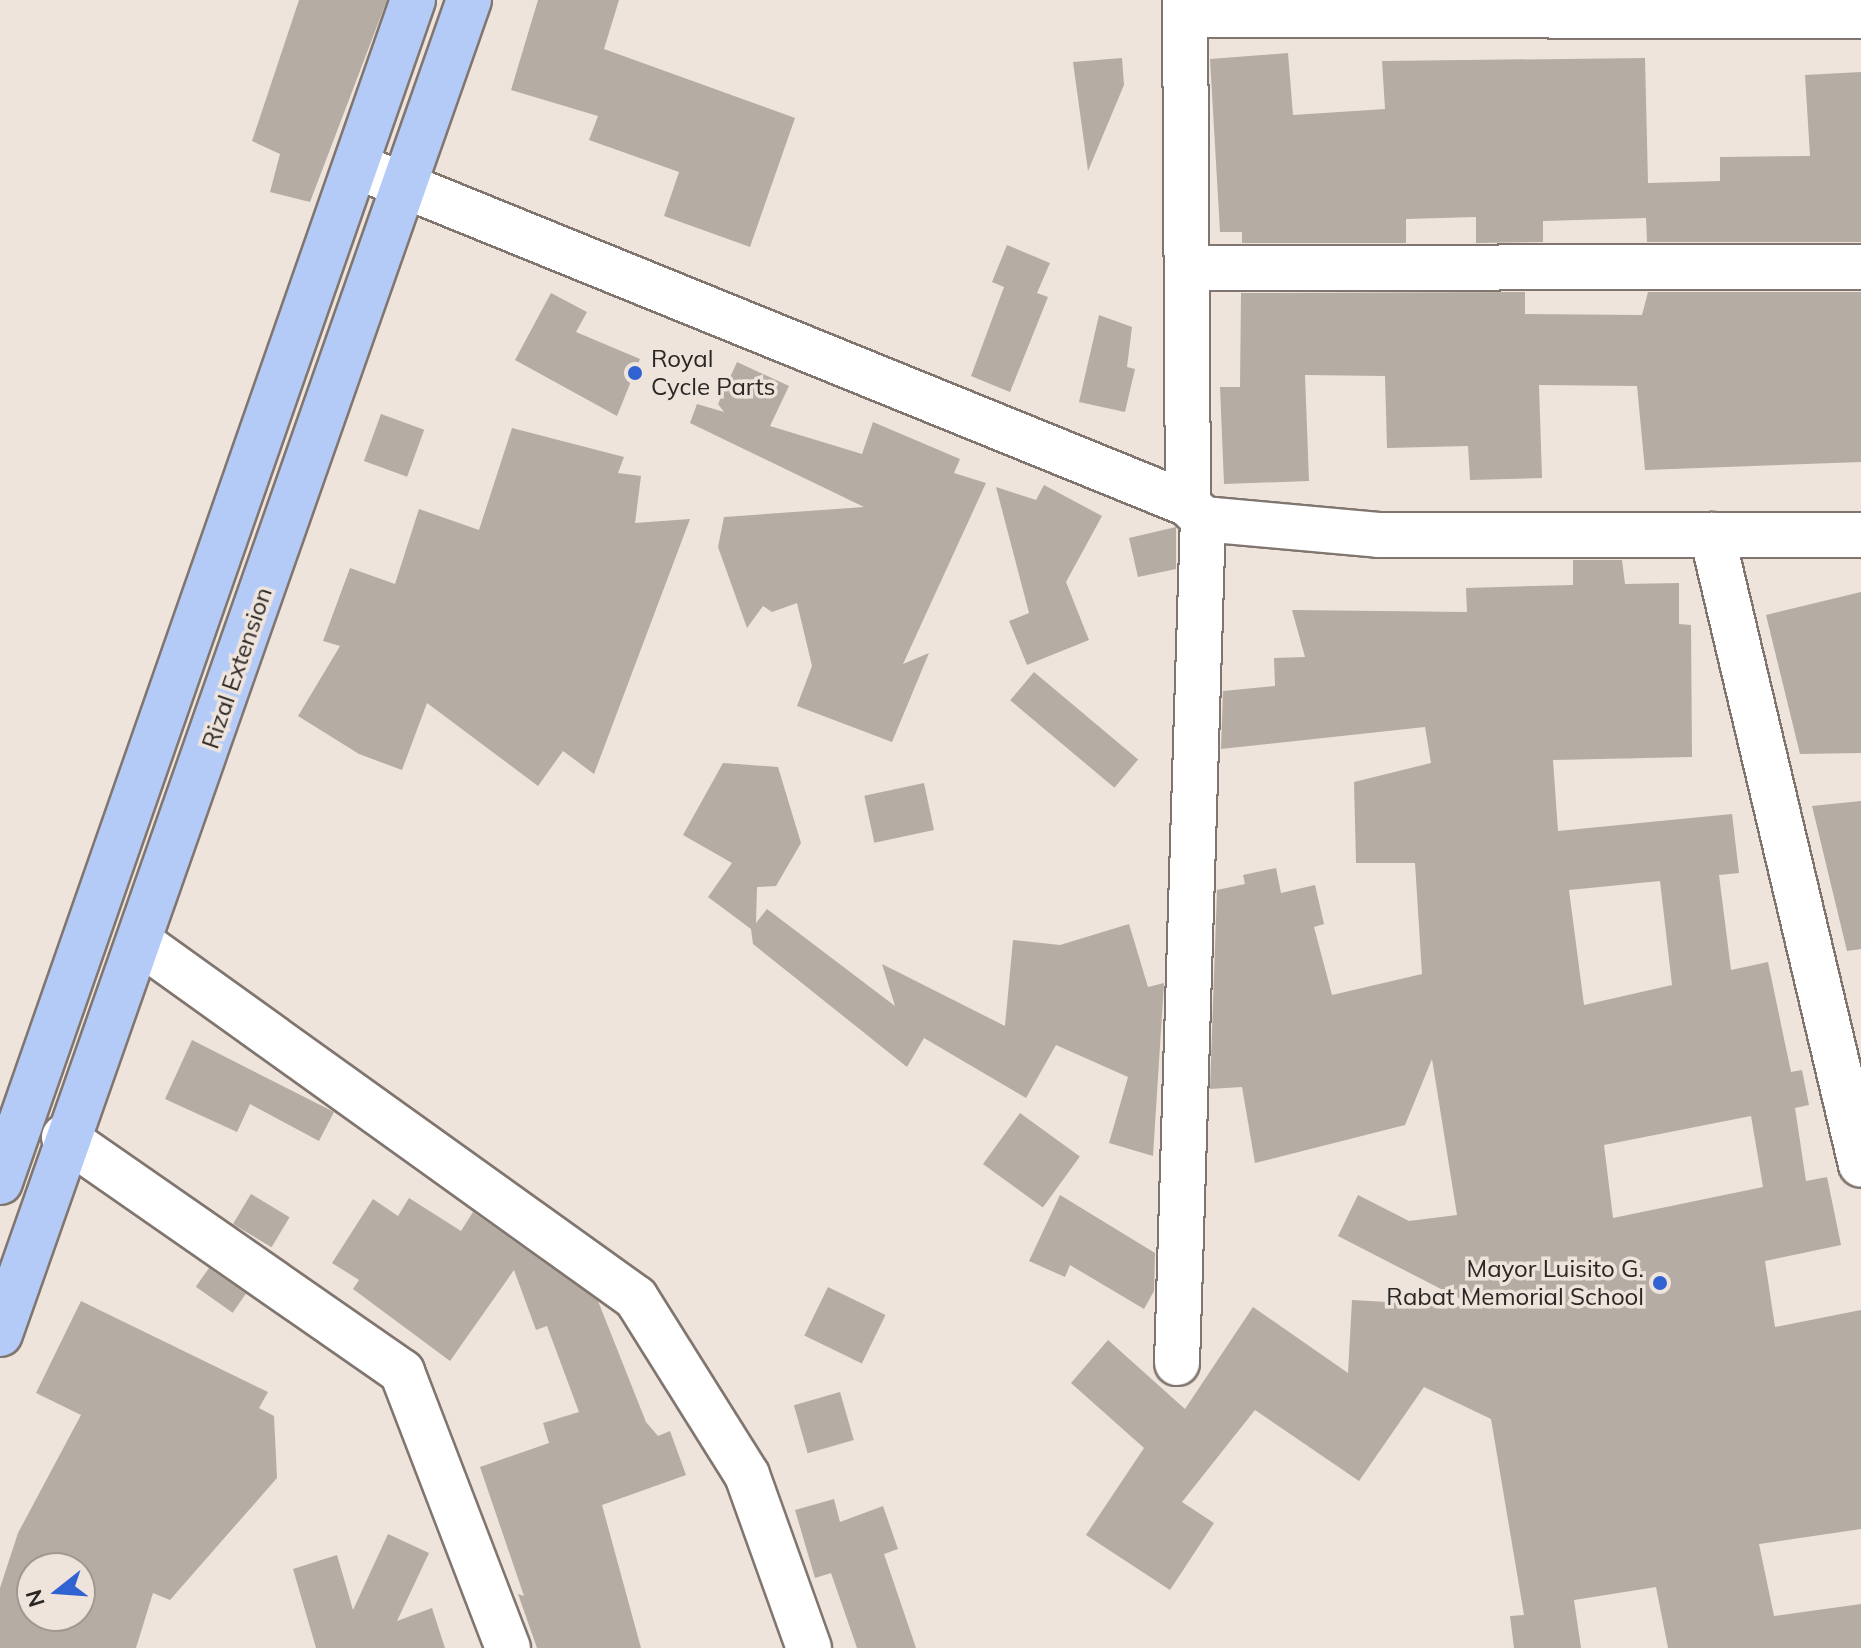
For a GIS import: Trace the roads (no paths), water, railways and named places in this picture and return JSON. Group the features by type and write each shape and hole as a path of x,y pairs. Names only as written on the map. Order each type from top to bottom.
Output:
{"main road":[{"path":"0,1182 413,0"},
{"name":"Rizal Extension","path":"0,1334 64,1137 141,943 469,0"}],"street":[{"path":"1177,1363 1196,511 1187,268 1185,7 1861,16"},
{"path":"356,166 1196,511 1318,533 1861,535"},
{"path":"1187,268 1861,267"},
{"path":"1712,535 1861,1165"},
{"path":"141,943 636,1298 747,1475 809,1648"},
{"path":"64,1137 402,1372 508,1648"}],"place":[{"name":"Royal Cycle Parts","path":"635,373"},
{"name":"Mayor Luisito G. Rabat Memorial School","path":"1660,1283"}]}
